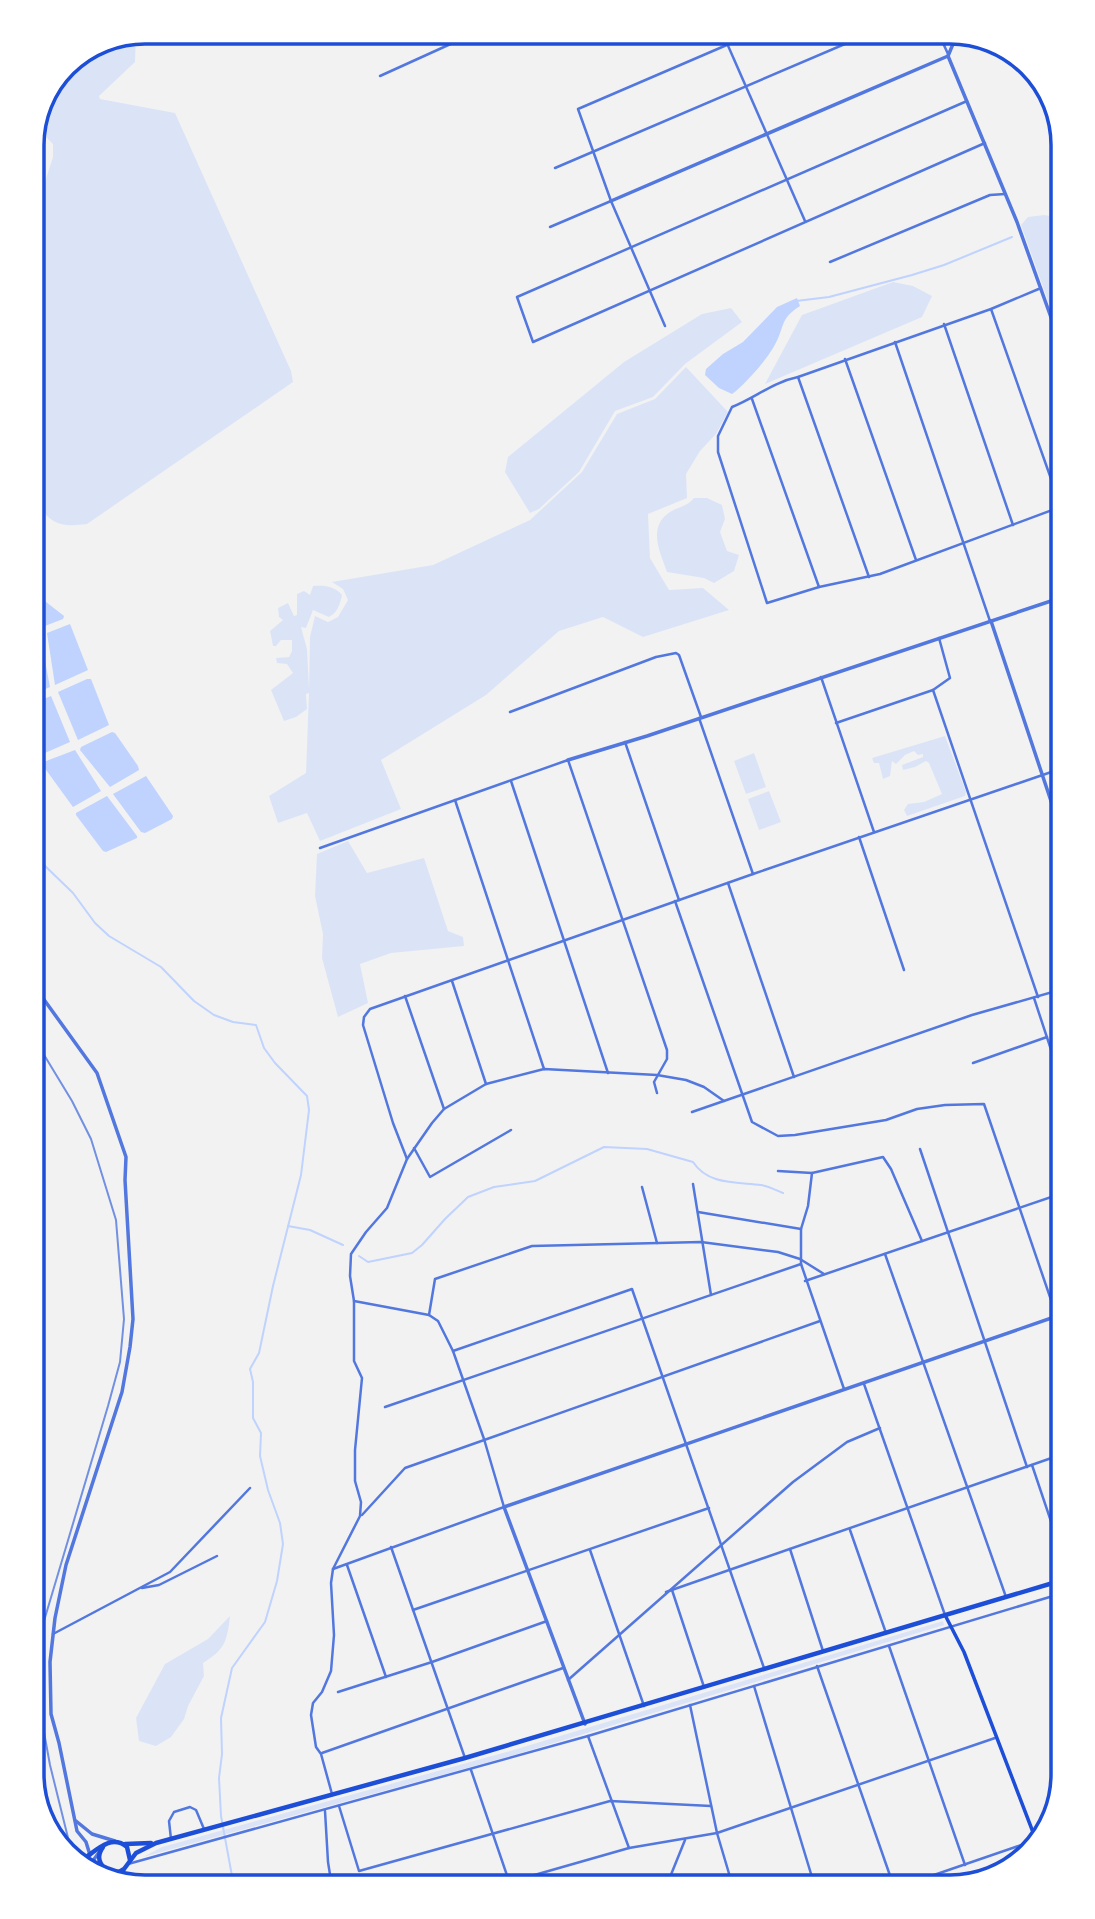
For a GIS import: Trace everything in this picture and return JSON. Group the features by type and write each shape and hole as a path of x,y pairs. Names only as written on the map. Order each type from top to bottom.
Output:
{"main road":[{"path":"116,1871 126,1867 136,1853 156,1843 465,1759 1051,1584"},
{"path":"945,1615 952,1626 1033,1832"},
{"path":"87,1856 103,1847 120,1842 156,1843"},
{"path":"120,1842 130,1853 126,1867"},
{"path":"101,1866 99,1861 103,1847"}],"street":[{"path":"380,76 451,44"},
{"path":"665,326 611,201 578,109 728,44 806,222"},
{"path":"555,168 845,44"},
{"path":"943,44 985,143 1051,317"},
{"path":"550,227 948,56 953,44"},
{"path":"967,102 517,297 533,342 985,143"},
{"path":"830,262 990,195 1005,194"},
{"path":"1041,288 991,309 787,379 761,391 752,399 733,407 718,436 718,452 767,603 819,587 869,577 1051,510"},
{"path":"991,309 1051,475"},
{"path":"944,324 1013,525"},
{"path":"895,342 1051,802"},
{"path":"845,359 916,560"},
{"path":"798,377 869,577"},
{"path":"752,399 819,587"},
{"path":"320,848 568,760 1051,601"},
{"path":"836,723 933,690 950,678 939,638"},
{"path":"510,712 656,657 676,653 679,655 753,874"},
{"path":"821,677 874,832"},
{"path":"933,690 1051,1049"},
{"path":"625,742 752,1122 778,1136 795,1135 886,1120 917,1109 985,1104 1051,1298"},
{"path":"568,760 667,1050 667,1059 654,1082 657,1093"},
{"path":"407,1159 393,1124 363,1025 364,1017 370,1009 1051,772"},
{"path":"511,780 605,1056 608,1073"},
{"path":"454,799 544,1069"},
{"path":"859,837 904,970"},
{"path":"728,883 794,1077"},
{"path":"452,979 486,1084"},
{"path":"692,1112 972,1015 1051,993"},
{"path":"405,996 444,1109"},
{"path":"44,1000 97,1073 124,1145 131,1264 133,1319 122,1392 66,1565 53,1634 49,1703 77,1831 86,1842 90,1854"},
{"path":"973,1063 1047,1037"},
{"path":"332,1794 321,1754 316,1746 311,1715 313,1703 322,1692 331,1671 334,1635 331,1583 333,1569 360,1516 362,1502 355,1481 355,1450 362,1378 354,1361 355,1301 350,1276 351,1254 387,1208 407,1159 444,1109 486,1084 544,1069 657,1075 686,1080 704,1087 723,1101"},
{"path":"414,1148 430,1177 511,1130"},
{"path":"920,1149 1027,1467"},
{"path":"778,1171 812,1174 883,1157 891,1169 922,1241"},
{"path":"812,1174 802,1229 800,1259 805,1281 844,1389"},
{"path":"693,1184 711,1295"},
{"path":"642,1187 657,1243"},
{"path":"805,1281 1051,1197"},
{"path":"697,1212 802,1229"},
{"path":"429,1315 435,1279 532,1246 701,1242 778,1252 800,1259 824,1274"},
{"path":"885,1254 1006,1597"},
{"path":"385,1407 801,1264"},
{"path":"453,1351 632,1289 764,1668"},
{"path":"355,1301 429,1315 438,1321 453,1351 484,1439 504,1507 585,1724"},
{"path":"333,1569 863,1381 1051,1318"},
{"path":"360,1516 405,1468 820,1321"},
{"path":"863,1381 945,1615"},
{"path":"568,1680 793,1482 847,1442 880,1428"},
{"path":"666,1592 1051,1458"},
{"path":"1032,1465 1051,1521"},
{"path":"53,1634 170,1572 250,1488"},
{"path":"413,1610 709,1508"},
{"path":"850,1528 886,1633"},
{"path":"391,1548 465,1759"},
{"path":"589,1549 643,1706"},
{"path":"790,1549 824,1651"},
{"path":"138,1588 159,1585 217,1556"},
{"path":"346,1564 386,1677"},
{"path":"672,1590 704,1687"},
{"path":"123,1873 126,1867 212,1840 471,1770 1051,1597"},
{"path":"338,1692 547,1621"},
{"path":"889,1645 965,1865"},
{"path":"817,1666 892,1875"},
{"path":"321,1754 564,1668"},
{"path":"754,1686 811,1875"},
{"path":"690,1705 717,1833 729,1875"},
{"path":"588,1736 629,1848"},
{"path":"534,1875 629,1848 717,1833 996,1738"},
{"path":"471,1770 507,1875"},
{"path":"338,1806 359,1871 610,1801 711,1806"},
{"path":"171,1839 169,1821 174,1812 190,1807 196,1810 207,1829"},
{"path":"325,1810 330,1875"},
{"path":"74,1819 92,1835 120,1842"},
{"path":"671,1875 685,1840"},
{"path":"93,1861 103,1847"},
{"path":"935,1875 1020,1847"}],"shaded area":[{"path":"136,45 135,62 99,96 100,99 175,113 291,371 293,382 87,524 61,524 44,513 44,185 53,157 53,144 44,135 47,118 65,83 78,69 106,51"},
{"path":"1051,216 1051,309 1021,225 1028,217"},
{"path":"893,282 913,286 932,296 922,317 765,384 802,315"},
{"path":"731,308 742,322 685,364 653,397 615,411 579,472 539,509 530,513 505,472 508,457 624,362 702,314"},
{"path":"686,367 728,412 716,434 700,451 686,474 687,498 648,514 650,558 669,590 703,588 729,610 643,637 603,617 559,631 486,695 381,760 401,809 320,841 307,813 278,823 269,796 306,773 309,693 306,694 307,709 284,721 271,690 293,673 287,664 277,663 276,658 289,657 292,640 281,640 273,646 270,631 283,620 279,617 278,608 288,603 294,616 297,615 297,594 304,591 310,595 313,586 329,587 342,595 338,608 332,615 329,617 313,610 306,628 301,627 307,649 309,688 310,637 315,616 328,622 338,617 348,600 343,589 332,582 433,565 530,520 582,472 617,414 655,399"},
{"path":"694,498 707,498 722,505 725,519 720,532 727,551 739,555 734,571 714,583 704,578 667,572 657,540 657,532 663,518"},
{"path":"945,736 966,792 965,796 907,816 904,810 908,804 924,802 942,794 929,763 926,761 903,770 902,765 923,757 923,754 918,755 914,751 896,764 892,761 890,776 883,779 879,763 874,763 872,758"},
{"path":"754,753 766,787 746,794 734,761"},
{"path":"769,791 781,822 759,830 748,799"},
{"path":"348,841 367,873 424,858 448,931 463,937 464,946 391,953 360,964 368,1003 338,1017 322,958 323,934 315,896 317,854"},
{"path":"230,1616 224,1644 203,1663 204,1676 184,1719 171,1737 156,1746 139,1741 136,1718 165,1664 208,1639"},
{"path":"943,1621 944,1625 511,1756 143,1857 162,1847 510,1751"}],"water":[{"path":"797,298 800,306 785,320 773,348 756,371 736,391 732,394 719,388 705,375 706,369 743,342 777,307"},
{"path":"44,600 64,616 63,619 44,626"},
{"path":"70,624 88,670 55,685 47,633"},
{"path":"44,656 50,687 44,690"},
{"path":"91,679 109,725 78,740 58,692"},
{"path":"51,696 70,742 44,753 44,699"},
{"path":"112,732 139,770 110,787 80,750 81,747"},
{"path":"75,750 101,791 73,807 44,767 44,762"},
{"path":"146,776 173,816 145,833 141,832 113,794"},
{"path":"107,796 137,838 106,852 76,813"}],"waterway":[{"path":"796,301 829,297 912,275 1012,237"},
{"path":"44,865 73,893 95,923 109,936 161,967 194,1001 214,1015 233,1022 256,1025 264,1048 307,1096 309,1110 301,1175 259,1353 250,1369 253,1382 253,1418 261,1433 260,1456 280,1523 283,1544 277,1581 265,1622 232,1668 221,1718 221,1816 232,1875"},
{"path":"359,1256 368,1262 412,1253 468,1197 494,1187 535,1181 604,1147 647,1149 693,1162 706,1175 715,1179 764,1186 783,1193"},
{"path":"288,1226 310,1230 343,1245"}],"railway":[{"path":"44,1055 91,1139 116,1220 124,1319 120,1362 44,1621"},
{"path":"44,1732 69,1841"}]}
